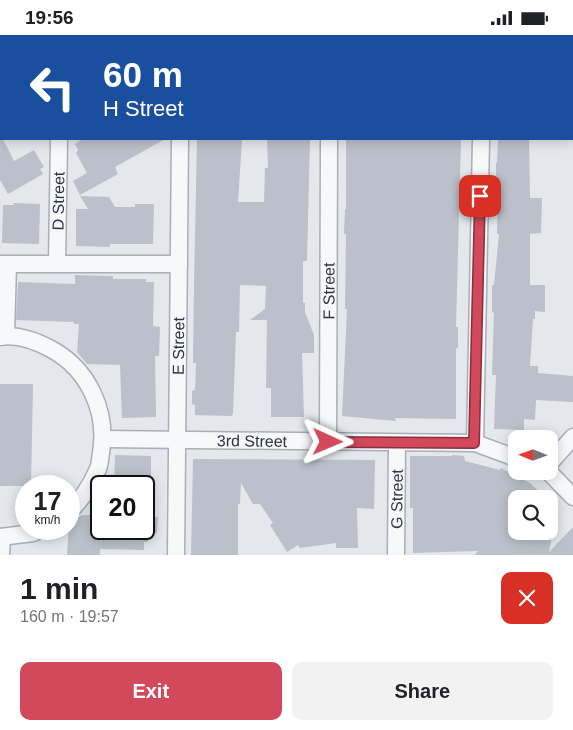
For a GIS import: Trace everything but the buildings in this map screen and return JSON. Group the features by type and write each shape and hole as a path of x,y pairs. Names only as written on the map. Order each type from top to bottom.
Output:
{"lane":[{"name":"D Street","path":"57,263 59,140"},
{"name":"E Street","path":"176,555 180,140"},
{"name":"F Street","path":"328,442 329,140"},
{"path":"474,443 481,140"},
{"path":"80,500 98,470 104,439 99,407 86,379 64,357 37,341 3,336 4,264 179,264"},
{"path":"558,454 573,437"},
{"name":"3rd Street","path":"104,439 474,443 508,455"},
{"name":"G Street","path":"396,555 397,443"},
{"path":"557,480 573,497"},
{"path":"1,555 1,537 15,535"}],"route":[{"path":"328,442 474,443 480,196"}]}
